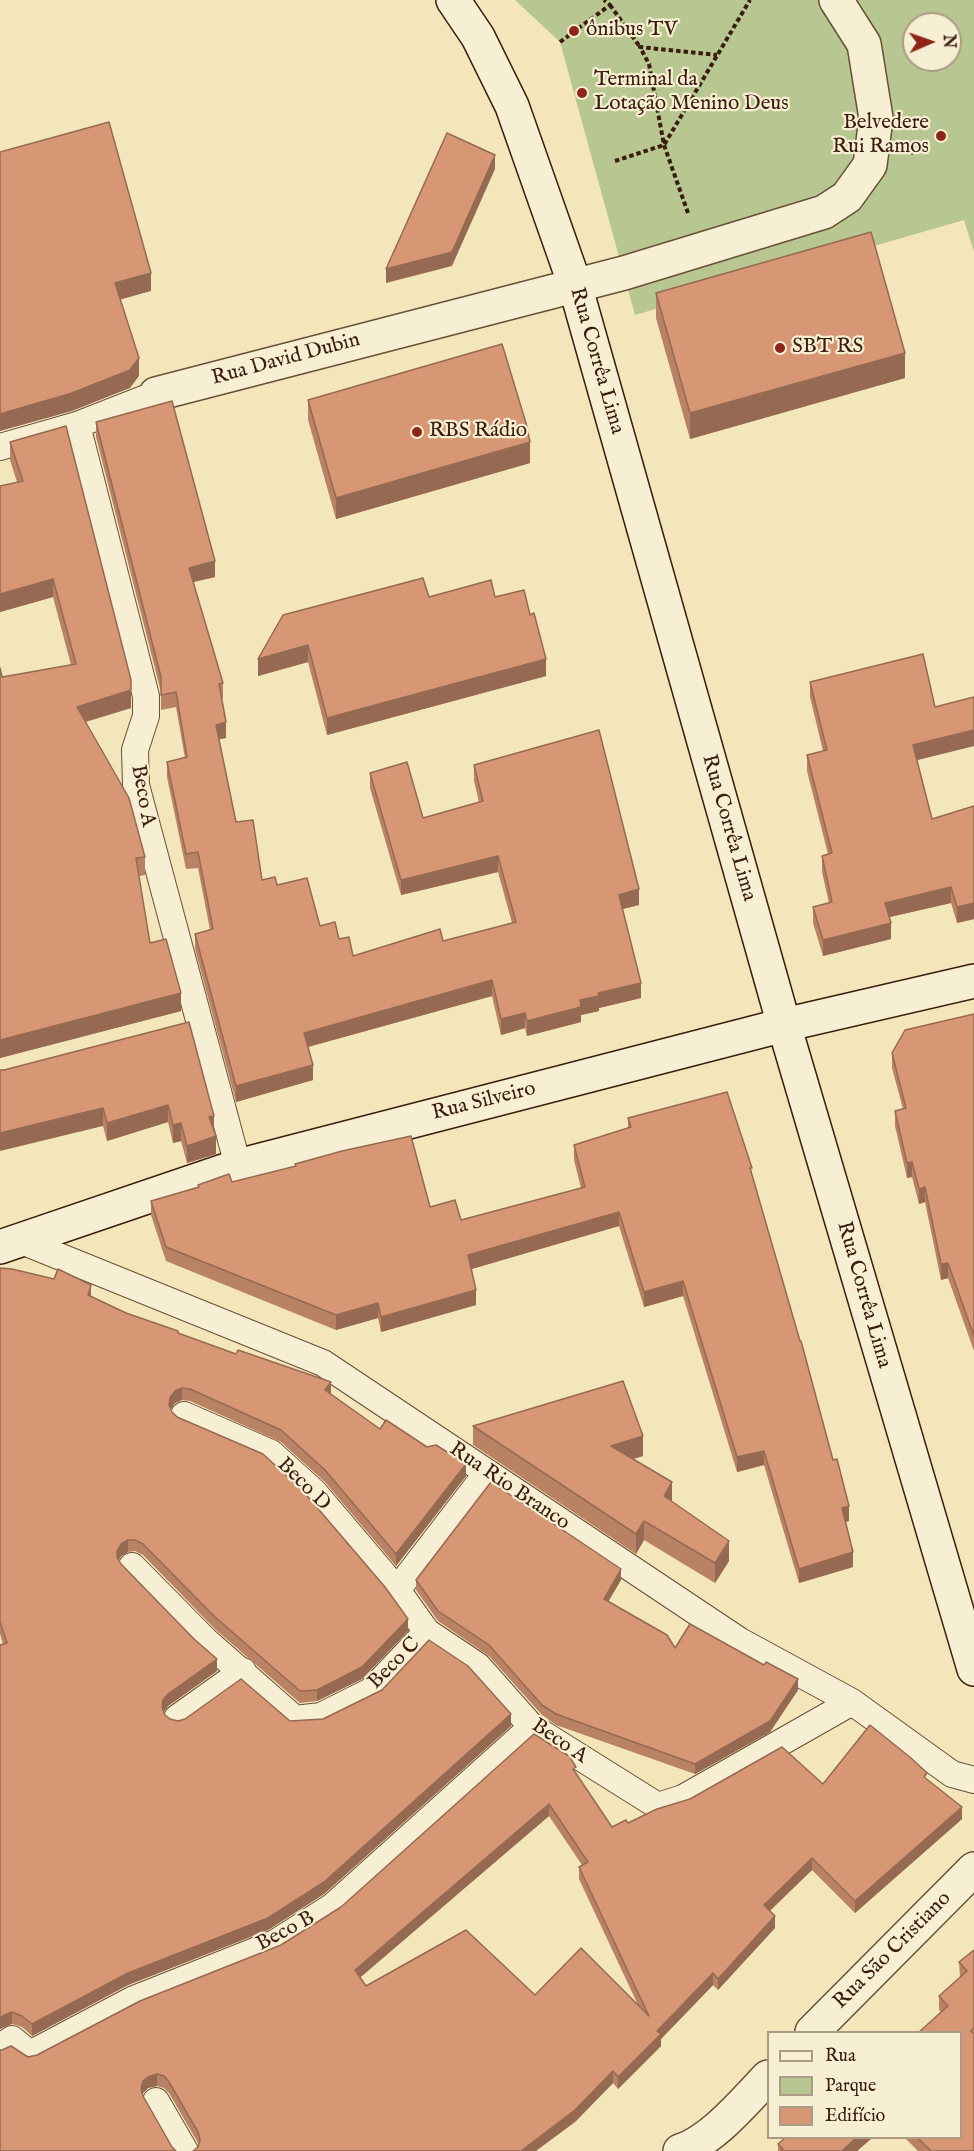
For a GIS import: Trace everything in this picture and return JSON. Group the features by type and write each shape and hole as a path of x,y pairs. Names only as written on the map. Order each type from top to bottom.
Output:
{"street":[{"name":"Rua Corrêa Lima","path":"453,0 478,37 512,106 575,285 784,1025 974,1669"},
{"name":"Rua David Dubin","path":"156,394 624,273 824,213 847,197 870,165 876,118 864,44 836,0"},
{"name":"Rua Silveiro","path":"10,1243 238,1166 784,1025 974,981"},
{"name":"Rua São Cristiano","path":"813,2031 974,1869"},
{"path":"680,2151 688,2149 720,2127 767,2078"}],"lane":[{"name":"Rua David Dubin","path":"0,447 77,425 156,394"},
{"name":"Beco A","path":"77,425 146,696 146,716 135,750 136,785 187,1025 238,1166"},
{"name":"Rua Rio Branco","path":"10,1243 323,1363 740,1641 852,1702 952,1774 974,1780"},
{"name":"Beco D","path":"184,1415 271,1453 314,1492 397,1590"},
{"path":"397,1590 487,1473"},
{"name":"Beco C","path":"132,1566 205,1640 234,1666 243,1671 294,1719 321,1716 371,1691 427,1632"},
{"name":"Beco A","path":"397,1590 427,1632 478,1666 532,1727 658,1806 683,1798 852,1702"},
{"path":"177,1718 243,1671"},
{"name":"Beco B","path":"0,2047 12,2039 30,2054 134,1999 275,1943 333,1906 532,1727"},
{"path":"156,2101 185,2151"}],"path":[{"path":"604,0 640,47 649,64 664,145 690,218"},
{"path":"615,161 664,145 750,0"},
{"path":"560,42 610,6"},
{"path":"640,47 717,55"}],"green space":[{"path":"515,0 974,0 974,252 964,220 635,315 560,42"}],"building":[{"path":"109,122 151,273 115,283 139,358 130,370 72,393 0,414 0,152"},
{"path":"447,133 495,155 452,252 386,269"},
{"name":"SBT RS","path":"871,232 905,353 690,413 656,293"},
{"name":"RBS Rádio","path":"502,344 530,442 336,498 308,400"},
{"path":"172,401 215,561 189,568 223,683 219,684 226,722 216,725 236,822 253,820 262,880 275,877 277,885 307,878 320,926 335,922 339,939 349,937 353,956 440,929 443,941 516,922 498,856 401,880 370,773 407,762 423,818 483,801 474,765 599,730 639,889 619,895 641,983 598,993 599,996 580,1000 581,1007 527,1021 525,1013 501,1019 492,980 304,1033 313,1065 236,1086 195,934 213,929 198,852 186,854 167,762 187,757 176,692 161,695 161,677 96,422"},
{"path":"66,426 131,680 131,690 77,707 129,798 145,857 136,858 150,943 166,939 181,993 0,1040 0,668 2,677 76,664 53,579 0,594 0,486 23,481 10,442"},
{"path":"423,578 429,597 491,580 495,597 524,590 530,615 534,613 546,659 327,718 308,645 258,659 283,615"},
{"path":"923,654 935,707 974,697 974,730 913,745 932,819 974,806 974,903 957,907 951,887 885,903 891,923 823,940 813,907 832,902 822,856 832,853 807,755 827,750 810,682"},
{"path":"974,1014 974,1336 948,1263 941,1264 925,1187 919,1189 912,1162 907,1163 895,1111 906,1108 892,1053 905,1030"},
{"path":"189,1022 214,1116 209,1117 216,1136 187,1146 181,1123 173,1125 168,1105 107,1123 103,1108 0,1133 0,1070"},
{"path":"727,1092 752,1168 750,1168 833,1460 837,1459 849,1506 842,1508 853,1552 799,1569 764,1451 737,1457 683,1281 644,1292 619,1212 468,1255 476,1290 381,1317 378,1303 336,1315 166,1247 151,1201 199,1187 198,1185 229,1174 232,1182 296,1166 295,1164 342,1151 411,1136 430,1207 455,1200 461,1220 585,1187 574,1145 631,1127 628,1118"},
{"path":"0,1268 54,1279 58,1269 91,1285 88,1295 126,1313 236,1354 238,1350 331,1382 325,1390 380,1429 386,1420 427,1447 436,1445 466,1464 396,1554 325,1470 281,1430 190,1389 182,1388 175,1391 170,1398 169,1405 177,1417 263,1454 303,1491 385,1587 408,1619 362,1667 317,1690 300,1691 215,1617 143,1544 135,1540 128,1540 121,1544 117,1551 121,1564 194,1639 217,1659 168,1694 163,1700 162,1707 165,1715 178,1721 185,1719 241,1679 290,1721 323,1719 382,1690 429,1640 468,1666 511,1714 324,1882 268,1918 128,1973 32,2024 12,2012 0,2018 0,1645 7,1643 0,1622"},
{"path":"623,1381 643,1436 611,1446 672,1482 664,1496 729,1541 715,1563 644,1521 636,1534 473,1426"},
{"path":"491,1482 621,1569 604,1599 667,1635 675,1648 690,1624 764,1665 766,1662 798,1679 770,1721 695,1764 556,1714 542,1705 489,1645 438,1611 416,1580"},
{"path":"870,1725 927,1773 924,1777 962,1807 855,1901 812,1858 764,1905 775,1916 718,1979 713,1973 657,2031 661,2034 618,2077 613,2071 575,2110 521,2151 193,2151 198,2147 200,2140 198,2132 169,2082 164,2076 157,2074 143,2081 141,2089 176,2151 0,2151 0,2050 11,2046 28,2057 37,2055 140,2001 281,1945 341,1907 534,1734 569,1756 576,1767 573,1769 612,1827 626,1820 628,1823 657,1809 690,1799 782,1747 823,1784","holes":["549,1804 588,1862 579,1867 649,2016 581,1948 535,1995 466,1930 366,1986 355,1970"]},
{"path":"974,1950 974,2028 971,2031 974,2034 974,2151 931,2151 919,2139 962,2139 962,2031 920,2031 948,2006 939,1996 967,1971 959,1962"},
{"path":"784,2139 855,2139 842,2151 781,2151 783,2149 778,2144"}],"place":[{"name":"ônibus TV","path":"574,31"},
{"name":"Terminal da Lotação Menino Deus","path":"582,93"},
{"name":"Belvedere Rui Ramos","path":"941,136"},
{"name":"SBT RS","path":"780,348"},
{"name":"RBS Rádio","path":"417,432"}]}
